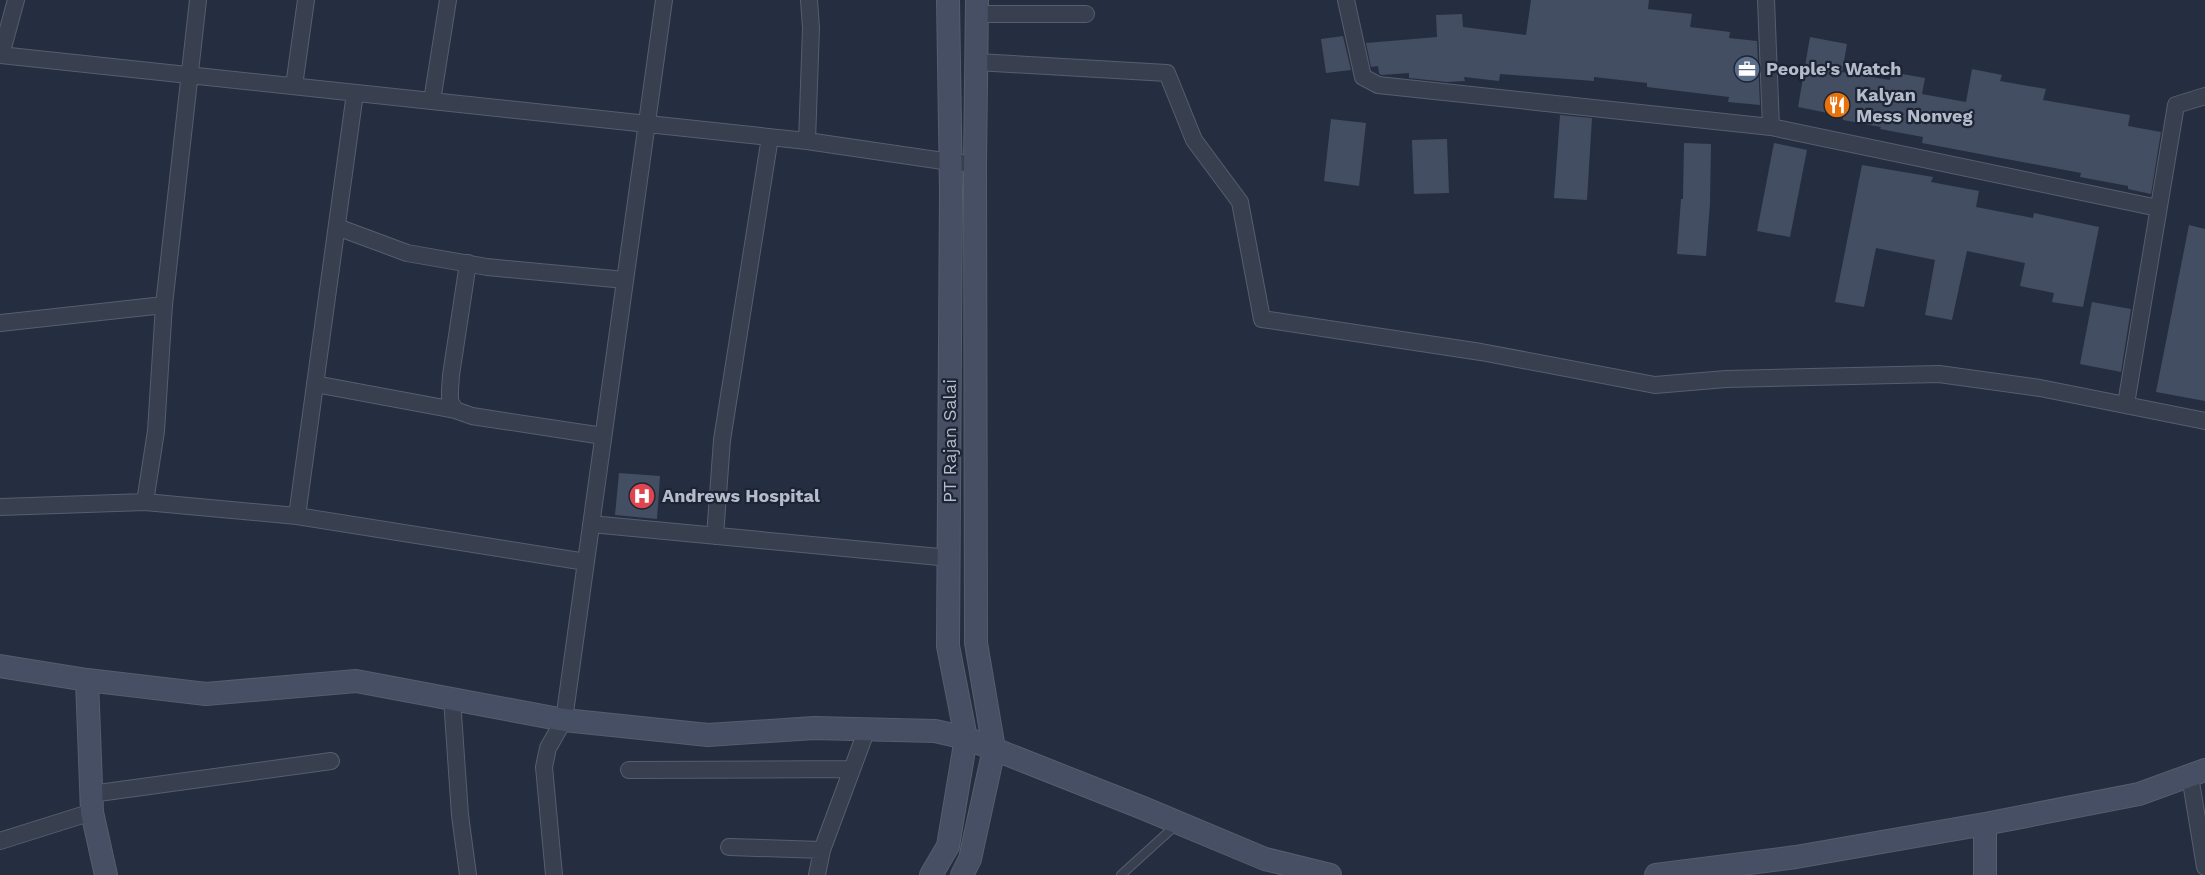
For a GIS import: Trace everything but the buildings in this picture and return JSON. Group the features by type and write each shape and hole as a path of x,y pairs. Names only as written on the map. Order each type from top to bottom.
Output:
{"main road":[{"name":"PT Rajan Salai","path":"931,875 948,846 966,738 948,646 950,162 948,0"},
{"name":"PT Rajan Salai","path":"962,875 970,860 994,749 976,643 977,7"},
{"path":"950,410 975,415"},
{"path":"0,666 87,680 206,694 356,681 564,720 708,735 814,728 935,731 966,738 1179,822 1265,859 1330,875"},
{"path":"87,680 92,803 106,875"},
{"path":"1656,875 1796,857 1985,824 2139,794 2198,773"},
{"path":"1985,824 1985,875"}],"street":[{"path":"16,0 0,55 807,141 975,164"},
{"path":"145,502 156,431 164,305 198,0"},
{"path":"294,86 306,0"},
{"path":"432,101 448,0"},
{"path":"554,875 544,767 548,748 564,720 664,0"},
{"path":"807,141 811,28 809,0"},
{"path":"1346,0 1363,77 1378,85 1771,127 2158,208"},
{"path":"1766,0 1771,127"},
{"path":"977,7 1086,14"},
{"path":"977,62 1167,73 1194,140 1239,202 1262,319 1481,352 1654,385 1726,380 1939,374 2040,388 2205,421"},
{"path":"297,516 355,93"},
{"path":"2126,404 2176,105 2205,96"},
{"path":"715,536 722,440 770,137"},
{"path":"337,227 407,253 487,267 625,280"},
{"path":"455,410 450,401 450,375 468,263"},
{"path":"0,323 164,305"},
{"path":"315,384 455,410 472,416 603,436"},
{"path":"0,507 145,502 297,516 586,562"},
{"path":"591,524 950,558"},
{"path":"452,699 460,815 468,875"},
{"path":"817,875 822,850 867,729"},
{"path":"0,841 92,803 331,760"},
{"path":"629,770 852,769"},
{"path":"2198,773 2205,867"},
{"path":"729,847 822,850"}],"lane":[{"path":"1121,875 1179,822"}],"place":[{"name":"People's Watch","path":"1747,69"},
{"name":"Kalyan Mess Nonveg","path":"1837,105"},
{"name":"Andrews Hospital","path":"642,496"}]}
